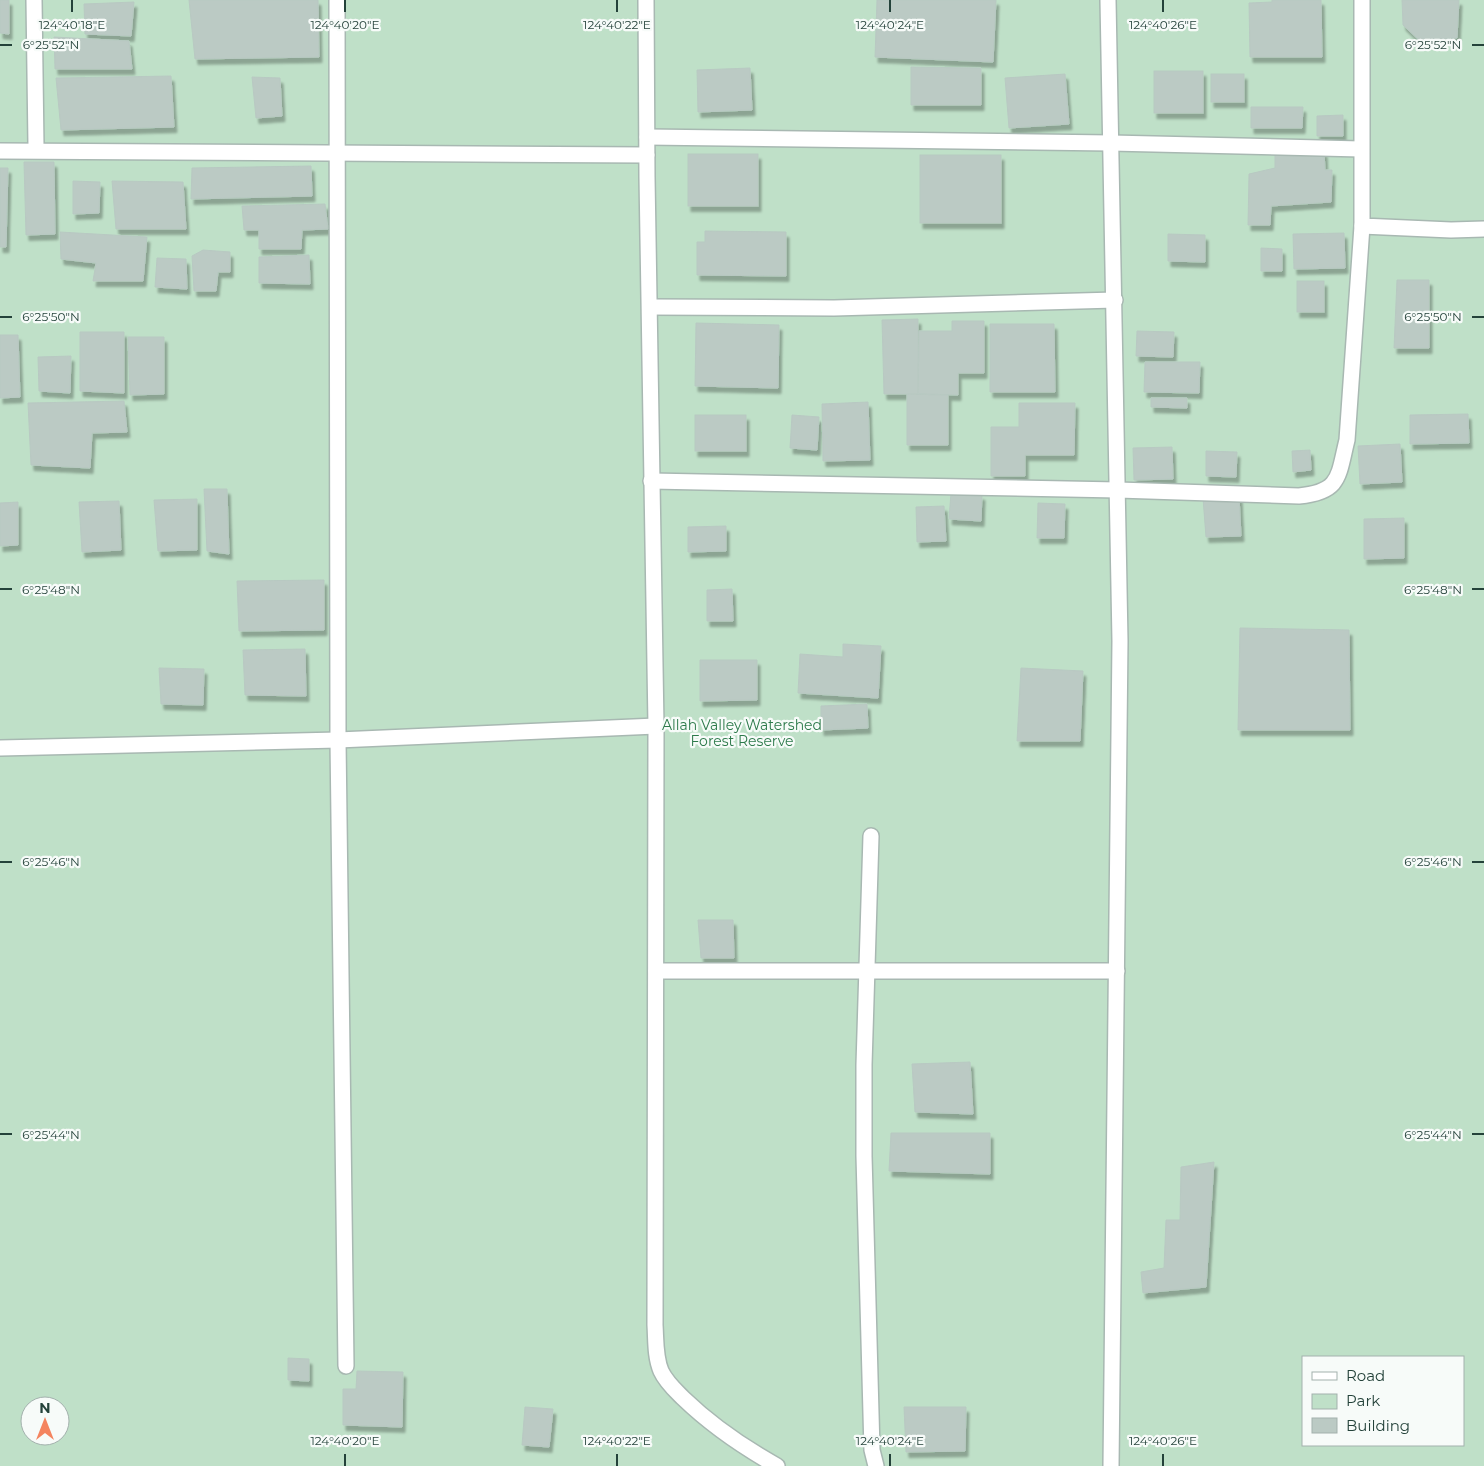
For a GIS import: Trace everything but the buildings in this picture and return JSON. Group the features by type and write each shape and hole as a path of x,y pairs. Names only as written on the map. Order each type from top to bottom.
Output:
{"street":[{"path":"34,0 36,146"},
{"path":"337,0 338,740 346,1366"},
{"path":"646,0 651,481 656,726 655,1325 657,1355 661,1370 670,1384 699,1413 754,1453 777,1466"},
{"path":"1108,0 1120,651 1111,1466"},
{"path":"651,481 1118,490 1299,496 1317,494 1331,486 1339,474 1347,440 1362,226 1362,0"},
{"path":"647,137 1111,143 1361,149"},
{"path":"0,151 647,156"},
{"path":"1362,226 1451,230 1484,229"},
{"path":"650,307 834,308 1114,300"},
{"path":"0,748 338,740 656,726"},
{"path":"871,836 864,1065 866,1265 872,1450 876,1466"},
{"path":"656,971 1116,971"}],"green space":[{"name":"Allah Valley Watershed Forest Reserve","path":"0,0 1484,0 1484,1466 0,1466"}]}
